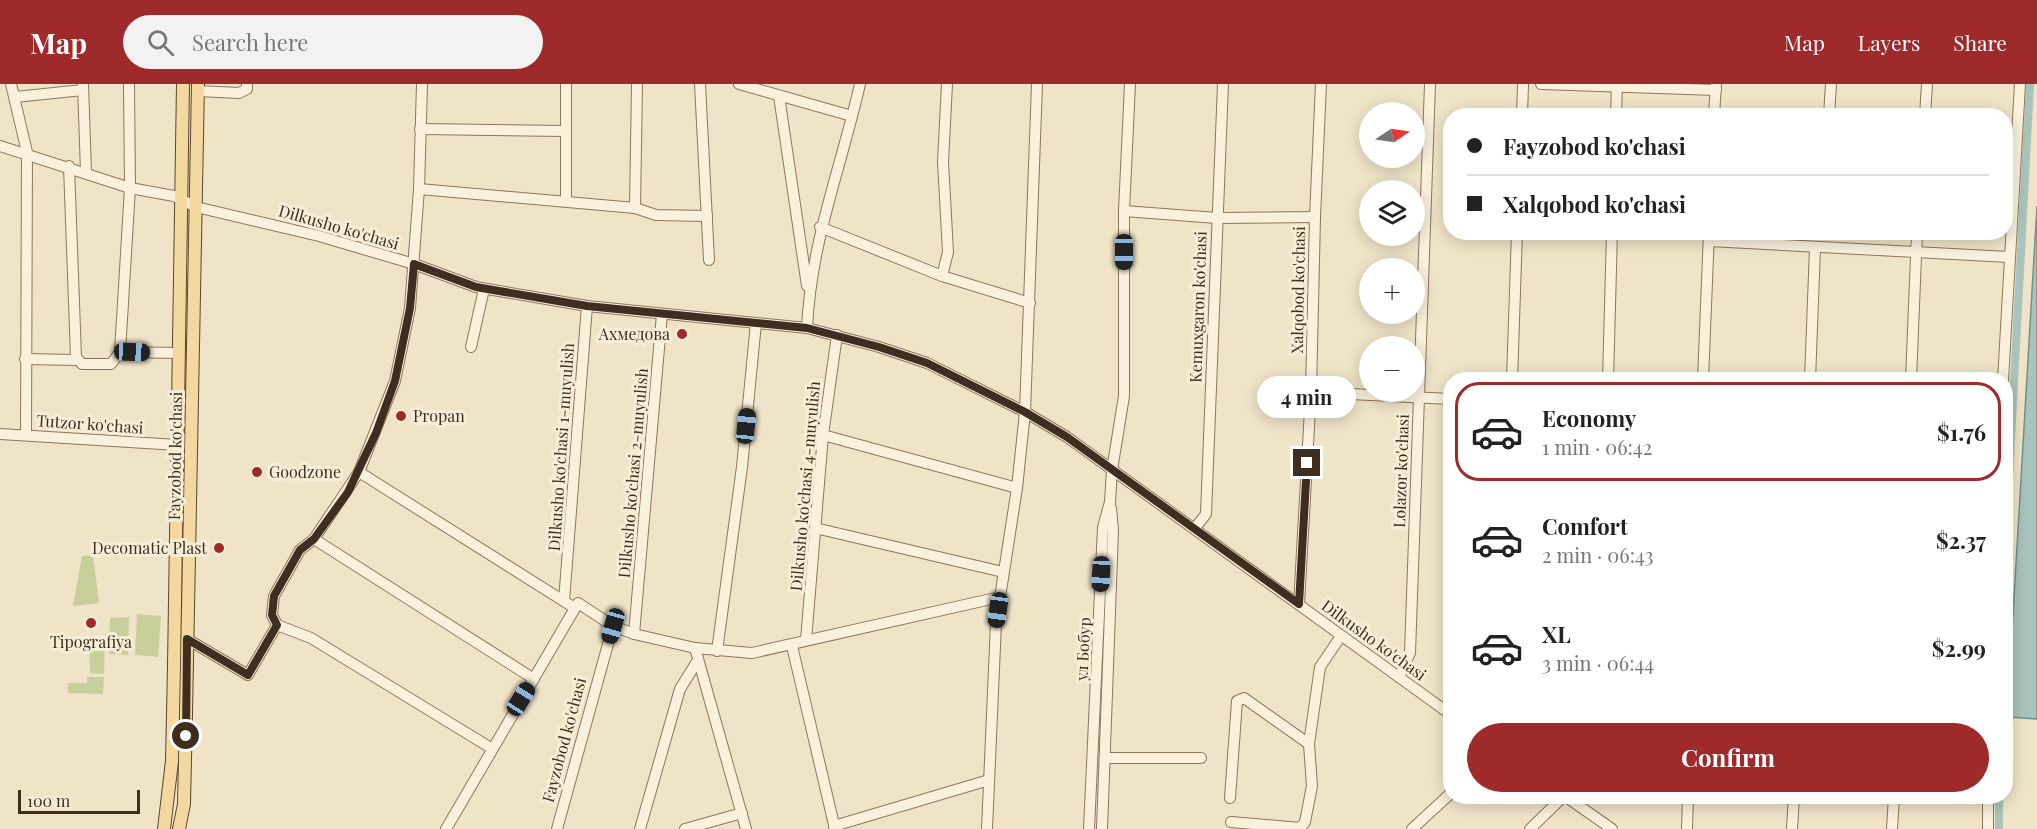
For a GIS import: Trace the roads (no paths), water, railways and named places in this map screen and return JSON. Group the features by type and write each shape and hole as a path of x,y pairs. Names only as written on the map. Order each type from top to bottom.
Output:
{"main road":[{"name":"Fayzobod ko'chasi","path":"164,829 172,761 183,84"},
{"name":"Fayzobod ko'chasi","path":"182,825 198,88"}],"street":[{"path":"11,84 27,152 26,435"},
{"path":"25,359 77,360 82,364 111,364 120,352 130,188 129,84"},
{"path":"198,88 239,93 247,89 247,84"},
{"path":"422,84 414,264 410,308 395,381 359,472 314,539 300,550 274,596 272,615 277,625 310,638 491,748"},
{"path":"566,84 566,201"},
{"path":"635,208 638,84"},
{"path":"700,84 709,260"},
{"path":"740,84 852,116"},
{"path":"807,328 809,296 820,227 860,84"},
{"path":"942,276 948,252 943,162 947,84"},
{"path":"987,829 1000,597 1017,488 1025,412 1037,84"},
{"name":"ул Бобур","path":"1089,829 1104,527 1110,502 1112,470 1124,396 1124,211 1130,84"},
{"name":"Kemuxgaron ko'chasi","path":"1195,528 1206,514 1223,84"},
{"name":"Xalqobod ko'chasi","path":"1299,604 1311,392 1321,84"},
{"name":"Lolazor ko'chasi","path":"1420,336 1430,84"},
{"path":"1522,108 1523,84"},
{"path":"1541,84 1716,87 1715,108"},
{"path":"1830,108 1831,84"},
{"path":"1926,108 1927,84"},
{"path":"2013,194 2020,84"},
{"path":"1616,108 1617,86"},
{"path":"15,98 83,87 86,172"},
{"path":"779,96 809,296"},
{"path":"420,129 565,131"},
{"name":"Dilkusho ko'chasi","path":"0,146 27,152 130,188 174,196 196,207 319,236 414,264 484,289 587,306 807,328 927,363 1025,412 1067,437 1443,709"},
{"path":"69,166 77,360"},
{"path":"419,189 635,208 656,215 707,216"},
{"path":"1124,211 1217,218 1315,217"},
{"path":"820,227 942,276 1030,303"},
{"path":"1512,372 1518,240"},
{"path":"1608,372 1612,240"},
{"path":"1703,372 1709,240"},
{"path":"1738,240 1815,248 2009,257"},
{"path":"1911,372 1917,240"},
{"path":"2003,372 2010,240"},
{"path":"1810,372 1815,248"},
{"path":"471,347 484,289"},
{"name":"Dilkusho ko'chasi 1-muyulish","path":"568,600 587,306"},
{"name":"Dilkusho ko'chasi 2-muyulish","path":"634,634 662,314"},
{"path":"717,651 742,467 756,323"},
{"name":"Dilkusho ko'chasi 4-muyulish","path":"806,640 823,435 837,335"},
{"path":"120,352 178,352"},
{"path":"1311,392 1359,394"},
{"path":"1425,397 1443,399"},
{"name":"Lolazor ko'chasi","path":"1399,677 1410,653 1418,402"},
{"name":"Tutzor ko'chasi","path":"0,434 177,445"},
{"path":"823,435 1017,488"},
{"path":"359,472 613,626 634,634 694,648 752,653 792,646 806,640 1000,597"},
{"path":"1102,829 1113,530 1110,502"},
{"path":"815,528 1003,572"},
{"path":"314,539 534,679"},
{"path":"446,829 491,748 534,679 568,600"},
{"path":"187,639 248,675 277,625"},
{"name":"Fayzobod ko'chasi","path":"556,829 613,626"},
{"path":"1231,822 1301,828 1305,822 1312,786 1309,744 1320,667 1341,636"},
{"path":"792,646 835,828 989,780"},
{"path":"694,648 746,829"},
{"path":"640,829 680,689 698,660"},
{"path":"1230,798 1237,701 1244,698 1309,744"},
{"path":"1105,758 1201,758"},
{"path":"1412,829 1443,800"},
{"path":"1530,829 1557,804"},
{"path":"1576,804 1612,829"},
{"path":"1687,829 1688,804"},
{"path":"1792,829 1794,804"},
{"path":"1892,829 1893,804"},
{"path":"1988,804 1988,829"},
{"path":"685,829 742,813"}],"water":[{"path":"2037,206 2037,719 2013,717 2013,615"}],"waterway":[{"path":"2013,401 2030,84"},
{"path":"1999,804 1999,829"}],"place":[{"name":"Ахмедова","path":"682,334"},
{"name":"Propan","path":"401,416"},
{"name":"Goodzone","path":"257,472"},
{"name":"Decomatic Plast","path":"219,548"},
{"name":"Tipografiya","path":"91,623"}]}
